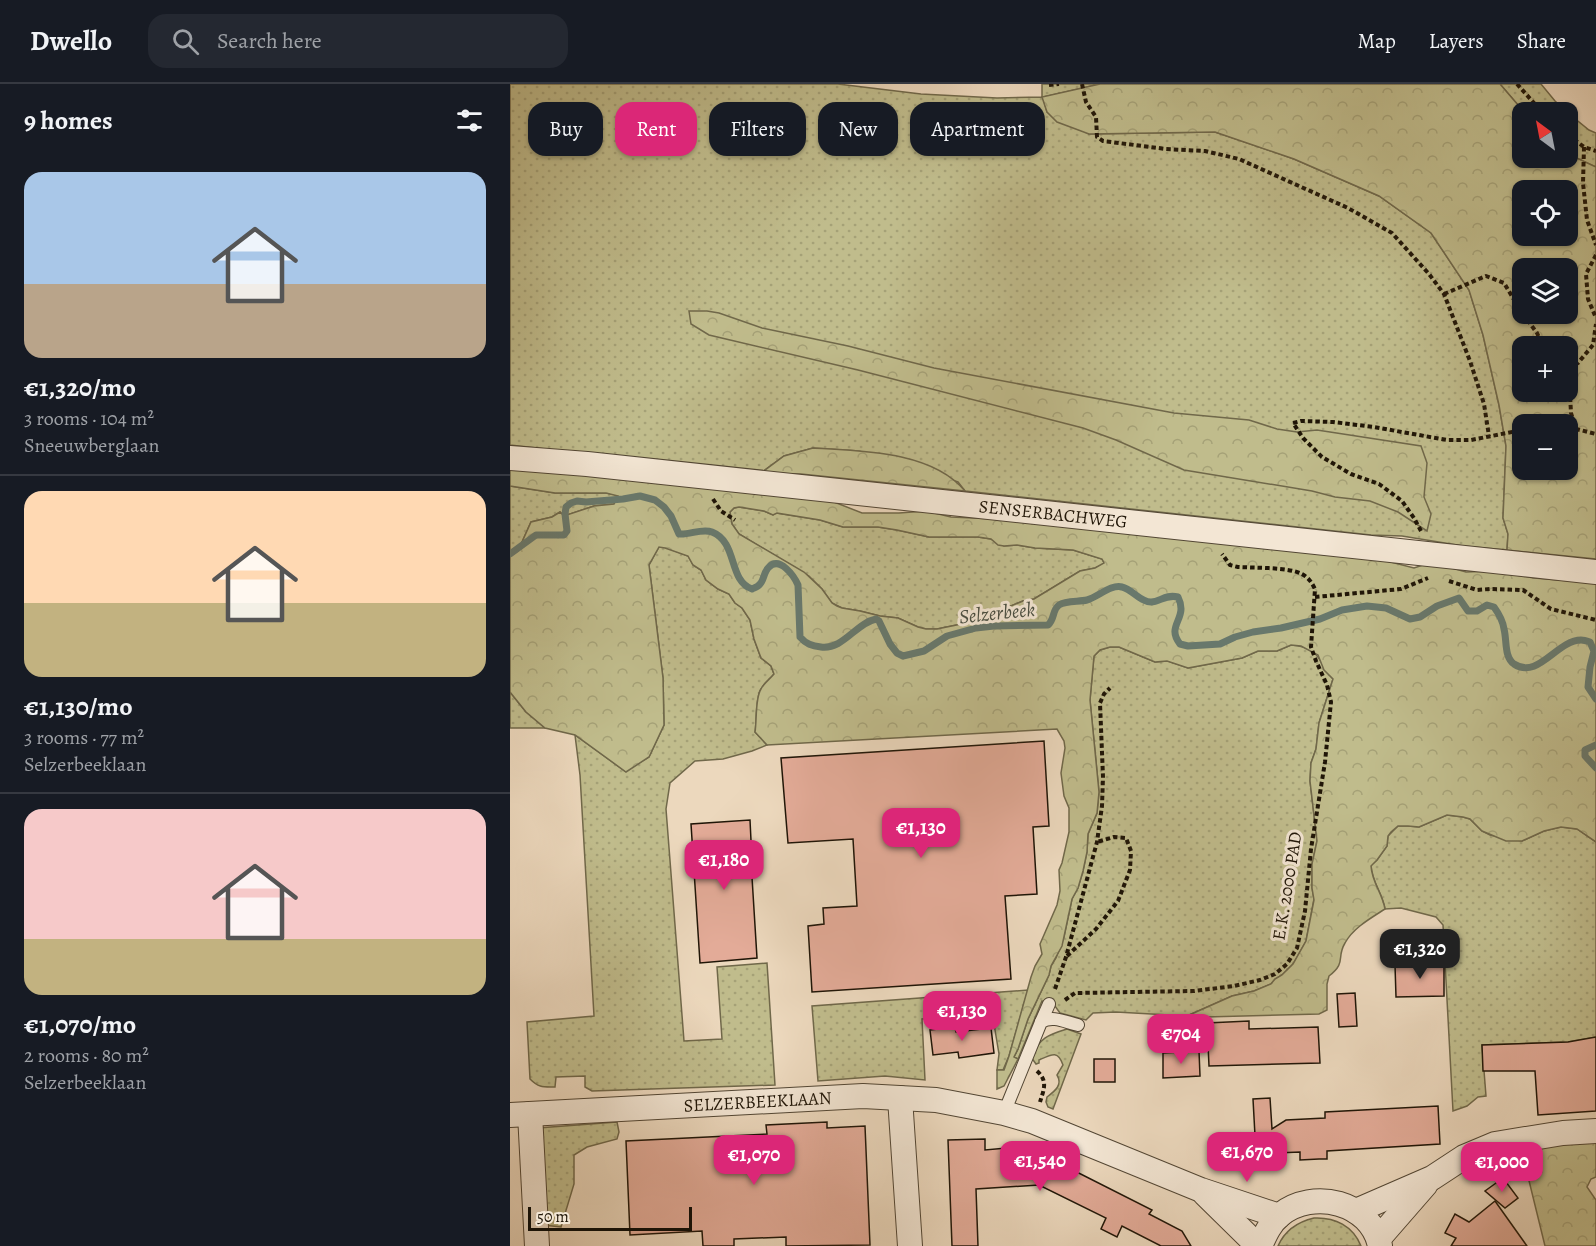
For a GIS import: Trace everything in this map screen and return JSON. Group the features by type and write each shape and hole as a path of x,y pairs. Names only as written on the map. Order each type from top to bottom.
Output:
{"street":[{"name":"SENSERBACHWEG","path":"510,458 587,464 1596,572"},
{"name":"SELZERBEEKLAAN","path":"520,1114 863,1096 936,1100 1004,1113 1032,1122 1201,1190 1279,1216"},
{"path":"900,1098 910,1246"},
{"path":"520,1114 537,1246"},
{"path":"1356,1211 1432,1178 1464,1156 1495,1144 1563,1133 1596,1131"},
{"path":"1201,1190 1259,1246 1267,1230 1279,1216 1297,1205 1317,1201 1337,1203 1356,1211 1369,1223 1379,1242 1432,1178"}],"lane":[{"path":"1004,1113 1024,1063 1047,1020 1049,1004"},
{"path":"1047,1020 1078,1026"}],"path":[{"path":"1049,85 1059,84"},
{"path":"1082,84 1086,102 1096,117 1097,137 1102,141 1204,151 1239,159 1348,208 1392,234 1444,294 1484,404 1489,436"},
{"path":"1517,84 1533,102"},
{"path":"1578,142 1596,151"},
{"path":"1584,147 1583,183 1587,220 1596,245"},
{"path":"1596,255 1586,274 1588,299 1596,318"},
{"path":"1444,294 1486,276 1504,283 1512,296"},
{"path":"1578,363 1593,345 1596,324"},
{"path":"1222,531 1221,554 1230,565 1294,571 1311,581 1315,589 1315,597 1401,589 1430,576 1431,562 1418,525 1402,501 1379,484 1352,474 1322,457 1303,438 1293,423 1333,422 1447,440 1471,440 1512,432"},
{"path":"1578,430 1596,434"},
{"path":"1446,580 1477,590 1523,590 1551,609 1596,620"},
{"name":"E.K. 2000 PAD","path":"1047,1020 1066,998 1075,993 1194,991 1234,986 1275,974 1287,964 1297,948 1301,933 1330,721 1331,702 1327,685 1311,647 1315,597"},
{"path":"1049,1004 1066,957 1097,842 1103,777 1100,703 1110,688"},
{"path":"1066,957 1096,929 1118,901 1130,870 1131,851 1126,838 1114,837 1097,842"},
{"path":"1024,1063 1032,1066 1043,1076 1046,1086 1032,1122"}],"green space":[{"path":"510,84 838,84 921,94 997,98 1042,97 1042,84 1100,84 1043,97 1044,102 910,102 910,156 1045,156 1045,104 1047,112 1089,134 1215,132 1294,159 1379,196 1431,233 1469,290 1483,335 1506,446 1503,518 1508,534 1507,550 1463,546 1402,536 1371,535 965,491 958,482 859,451 813,448 784,456 761,473 510,445"},
{"path":"1100,84 1500,84 1515,102 1512,102 1512,168 1578,168 1578,159 1596,167 1596,559 1507,550 1508,534 1503,518 1506,446 1483,335 1469,290 1431,233 1379,196 1294,159 1215,132 1089,134 1057,122 1047,112 1042,97"},
{"path":"1500,84 1541,84 1556,102 1515,102"},
{"path":"1578,121 1596,133 1596,167 1578,159"},
{"path":"689,311 719,313 762,328 848,346 934,368 1174,413 1249,420 1277,429 1297,432 1317,430 1421,446 1427,463 1424,497 1431,514 1427,531 1398,512 1370,501 1335,497 1312,491 1184,470 1083,428 858,370 709,335 691,324"},
{"path":"813,448 874,452 915,461 951,478 965,491 801,474 761,473 784,456"},
{"path":"510,465 829,500 862,513 926,511 951,517 996,519 1367,556 1414,568 1426,564 1466,572 1492,571 1534,578 1596,583 1596,842 1577,829 1561,827 1544,831 1522,841 1506,841 1482,831 1470,819 1447,815 1419,827 1398,826 1388,836 1387,846 1371,866 1373,878 1385,909 1357,928 1342,948 1340,963 1329,976 1327,984 1327,1010 1319,1014 1187,1016 1232,996 1271,984 1293,964 1306,941 1314,900 1312,864 1317,841 1310,781 1311,763 1316,749 1319,723 1333,679 1324,670 1318,655 1301,646 1291,645 1277,651 1258,651 1242,658 1188,668 1167,661 1155,662 1119,647 1100,650 1094,656 1090,700 1099,792 1097,813 1088,834 1083,871 1072,899 1062,946 1028,1019 1014,1057 1018,1059 1004,1086 997,1089 997,1070 1004,1070 1009,1056 1031,977 1042,954 1040,944 1057,905 1060,891 1059,870 1069,832 1069,808 1064,796 1061,773 1064,741 1057,729 767,745 755,732 757,703 761,689 774,674 771,666 761,658 750,620 729,594 706,580 701,570 693,565 688,556 659,547 649,565 663,678 664,725 649,757 626,772 575,735 545,728 526,712 510,692 510,556 518,551 531,522 552,517 560,512 564,516 594,506 614,504 618,496 606,493 555,493 510,486","holes":["734,508 764,511 773,515 777,513 820,520 843,527 878,527 929,537 978,537 991,539 998,545 1004,546 1073,550 1102,559 1104,563 1095,568 1080,571 1034,599 1006,608 986,619 937,629 926,629 898,618 837,606 804,572 739,534 732,524 730,512"]},
{"path":"510,486 555,493 618,495 614,504 594,506 564,516 560,512 552,517 531,522 518,551 510,556"},
{"path":"739,507 764,511 773,515 776,513 820,520 843,527 878,527 929,537 978,537 991,539 1004,546 1073,550 1102,559 1105,564 1080,571 1034,599 1006,608 986,619 937,629 926,629 898,618 842,608 832,603 809,576 739,534 732,524 730,512"},
{"path":"659,547 688,556 693,565 701,570 706,580 729,594 742,608 750,620 761,658 771,666 774,674 761,689 757,703 755,732 767,745 723,759 695,761 670,783 666,809 684,1041 722,1039 717,967 767,963 775,1085 592,1091 585,1087 585,1076 556,1077 555,1087 541,1086 530,1079 527,1022 594,1016 580,775 575,735 625,771 649,757 664,725 663,678 649,565"},
{"path":"1291,645 1301,646 1313,652 1333,679 1319,723 1316,749 1311,763 1310,781 1317,841 1312,864 1314,899 1306,941 1293,964 1271,984 1232,996 1187,1016 1116,1012 1093,1013 1086,1020 1060,1013 1055,1006 1042,1001 1018,1059 1014,1057 1064,937 1072,899 1083,871 1088,834 1097,813 1099,792 1090,700 1094,656 1100,650 1119,647 1155,662 1168,661 1188,668 1242,658 1258,651 1277,651"},
{"path":"510,692 526,712 545,728 510,728"},
{"path":"1447,815 1470,819 1482,831 1490,835 1522,841 1544,831 1561,827 1577,829 1596,842 1596,1037 1568,1042 1482,1045 1486,1096 1478,1097 1467,1106 1453,1111 1443,925 1436,917 1401,908 1385,909 1371,865 1387,846 1388,836 1398,826 1419,827"},
{"path":"1028,990 1003,1070 997,1070 999,1054 994,1024 975,1026 973,1015 922,1019 925,1080 885,1076 818,1081 812,1006"},
{"path":"1067,1029 1081,1034 1053,1109 1048,1107 1046,1102 1047,1097 1059,1085 1057,1075 1063,1065 1061,1060 1057,1055 1051,1055 1039,1060 1036,1064 1031,1057 1045,1038"},
{"path":"617,1122 619,1132 617,1139 587,1147 574,1155 574,1184 561,1227 543,1225 538,1128"},
{"path":"1596,1139 1596,1177 1591,1179 1587,1187 1596,1200 1596,1246 1545,1246 1521,1148"},
{"path":"1314,1218 1329,1219 1342,1224 1353,1233 1361,1246 1278,1246 1284,1235 1292,1228"}],"building":[{"path":"1044,741 1049,826 1033,827 1037,894 1005,896 1011,979 812,992 808,926 824,924 823,908 857,906 853,839 788,843 781,758"},
{"path":"750,820 757,958 700,963 691,824"},
{"path":"1444,964 1444,996 1396,997 1395,965"},
{"path":"1355,993 1357,1026 1339,1027 1337,994"},
{"path":"1249,1021 1249,1029 1318,1027 1320,1063 1209,1066 1207,1023"},
{"path":"955,1027 956,1032 991,1028 994,1053 959,1058 958,1052 933,1055 930,1030"},
{"path":"1596,1037 1596,1111 1538,1115 1535,1071 1483,1071 1482,1045 1568,1042"},
{"path":"1199,1051 1200,1076 1163,1078 1163,1053"},
{"path":"1094,1059 1115,1059 1115,1082 1094,1082"},
{"path":"1270,1098 1272,1129 1286,1120 1325,1118 1325,1112 1438,1106 1440,1144 1327,1151 1327,1159 1300,1160 1300,1152 1256,1154 1253,1099"},
{"path":"827,1122 827,1128 865,1126 870,1245 786,1246 786,1237 734,1239 734,1246 703,1246 702,1231 630,1235 626,1141 767,1134 766,1125"},
{"path":"985,1139 985,1150 1019,1147 1050,1164 1053,1160 1152,1210 1149,1214 1182,1231 1191,1246 1161,1246 1122,1226 1117,1237 1101,1229 1106,1218 1039,1185 976,1189 978,1246 952,1246 948,1140"},
{"path":"1503,1178 1518,1198 1505,1208 1485,1191"},
{"path":"1495,1201 1527,1246 1451,1246 1456,1238 1445,1233 1455,1214 1469,1222"}],"waterway":[{"name":"Selzerbeek","path":"510,554 536,535 564,535 567,531 566,507 571,503 640,496 655,500 664,507 679,534 708,531 720,537 730,552 739,578 744,585 752,589 759,585 767,569 773,564 786,568 798,585 800,637 807,643 829,647 843,641 862,625 876,619 890,644 897,653 903,656 924,651 947,636 976,628 1048,625 1059,605 1065,602 1087,600 1118,587 1126,588 1147,601 1154,602 1178,597 1181,611 1175,632 1176,637 1180,644 1188,646 1220,644 1253,632 1281,628 1320,619 1342,610 1367,606 1386,608 1410,619 1420,617 1437,606 1459,598 1468,611 1477,611 1487,605 1494,607 1503,623 1509,657 1514,664 1523,668 1539,663 1572,642 1581,640 1590,642 1594,651 1588,687 1596,699"},
{"name":"Selzerbeek","path":"1596,745 1585,750 1585,756 1596,768"}]}
